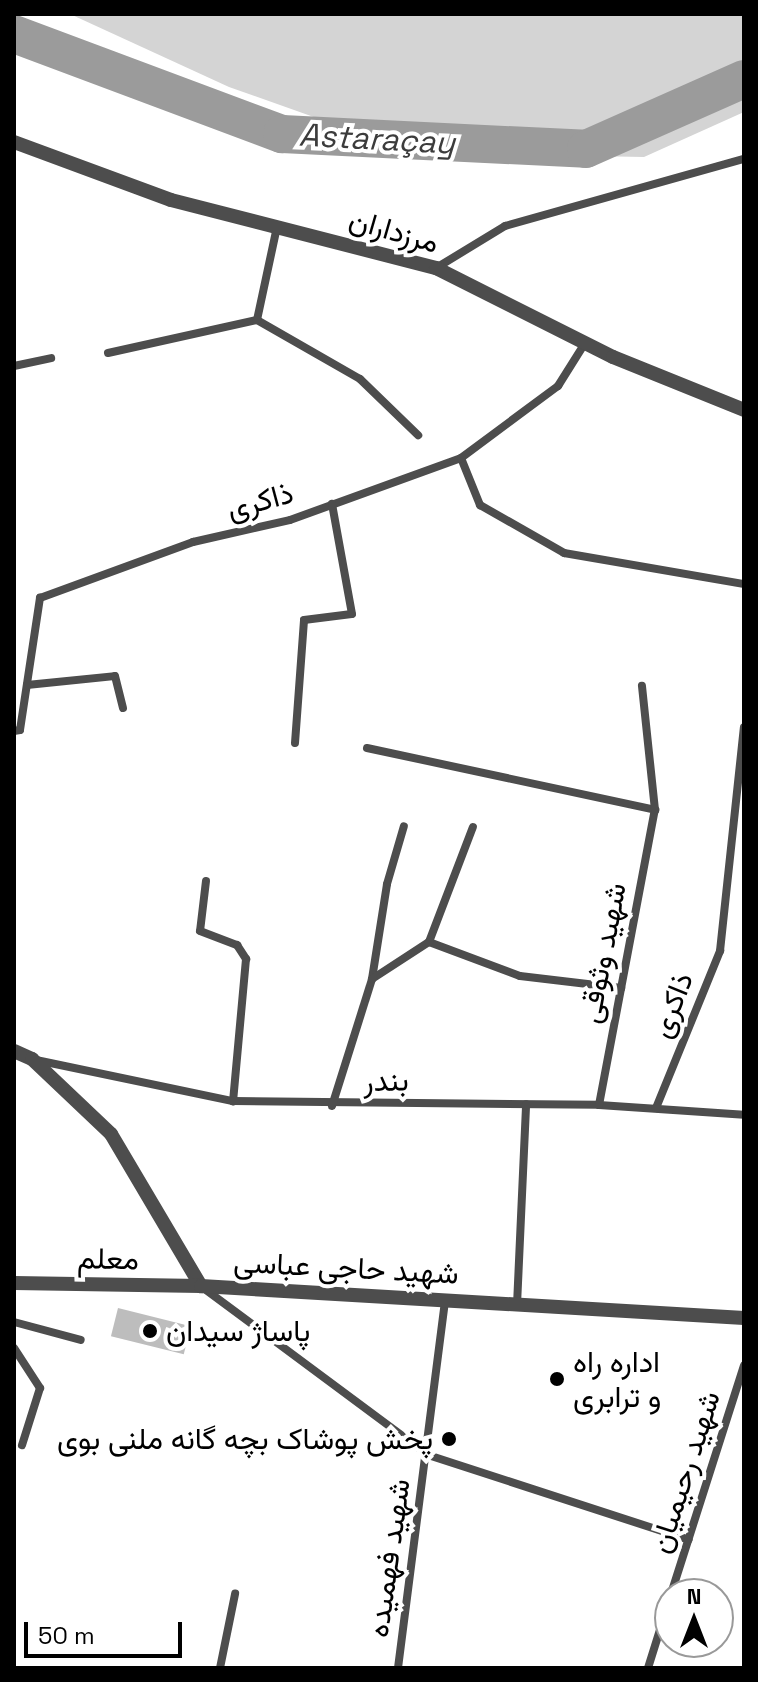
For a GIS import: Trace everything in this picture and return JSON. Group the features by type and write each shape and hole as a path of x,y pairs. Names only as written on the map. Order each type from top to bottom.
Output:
{"street":[{"name":"مرزداران","path":"14,142 171,200 436,268 585,343 744,410"},
{"path":"436,268 505,226 744,159"},
{"path":"257,320 277,226"},
{"path":"108,353 257,320 360,379 418,435"},
{"name":"ذاکری","path":"14,731 20,730 40,598 193,542 332,504 461,458 558,386 585,343"},
{"path":"14,366 51,358"},
{"path":"461,458 480,505 564,553 744,584"},
{"path":"295,743 304,620 352,614 332,504"},
{"path":"27,685 115,676 123,708"},
{"name":"شهید وثوقی","path":"599,1105 655,810 642,686"},
{"name":"ذاکری","path":"656,1108 720,951 744,727"},
{"path":"367,748 655,810"},
{"path":"332,1106 372,979 387,884 404,826"},
{"path":"372,979 429,942 473,827"},
{"path":"206,881 200,931 237,945 246,959 233,1101"},
{"path":"429,942 520,976 621,988"},
{"name":"شهید حاجی عباسی","path":"14,1051 32,1059 111,1134 201,1286 744,1318"},
{"name":"بندر","path":"32,1059 233,1101 332,1106 599,1105 744,1115"},
{"path":"517,1305 526,1104"},
{"name":"معلم","path":"14,1283 201,1286"},
{"path":"201,1286 428,1455 689,1540"},
{"name":"شهید فهمیده","path":"398,1668 428,1455 445,1300"},
{"path":"14,1322 81,1340"},
{"path":"14,1348 40,1388 22,1445"},
{"name":"شهید رحیمیان","path":"677,1578 744,1365"},
{"path":"220,1668 235,1594"}],"shaded area":[{"path":"70,14 744,14 744,112 644,157 415,153 229,87"}],"building":[{"name":"پاساژ سیدان","path":"118,1308 191,1326 184,1354 111,1336"}],"waterway":[{"name":"Astaraçay","path":"14,34 282,134 586,149 744,79"}],"place":[{"name":"پاساژ سیدان","path":"150,1331"},
{"name":"اداره راه و ترابری","path":"557,1379"},
{"name":"پخش پوشاک بچه گانه ملنی بوی","path":"449,1439"}]}
